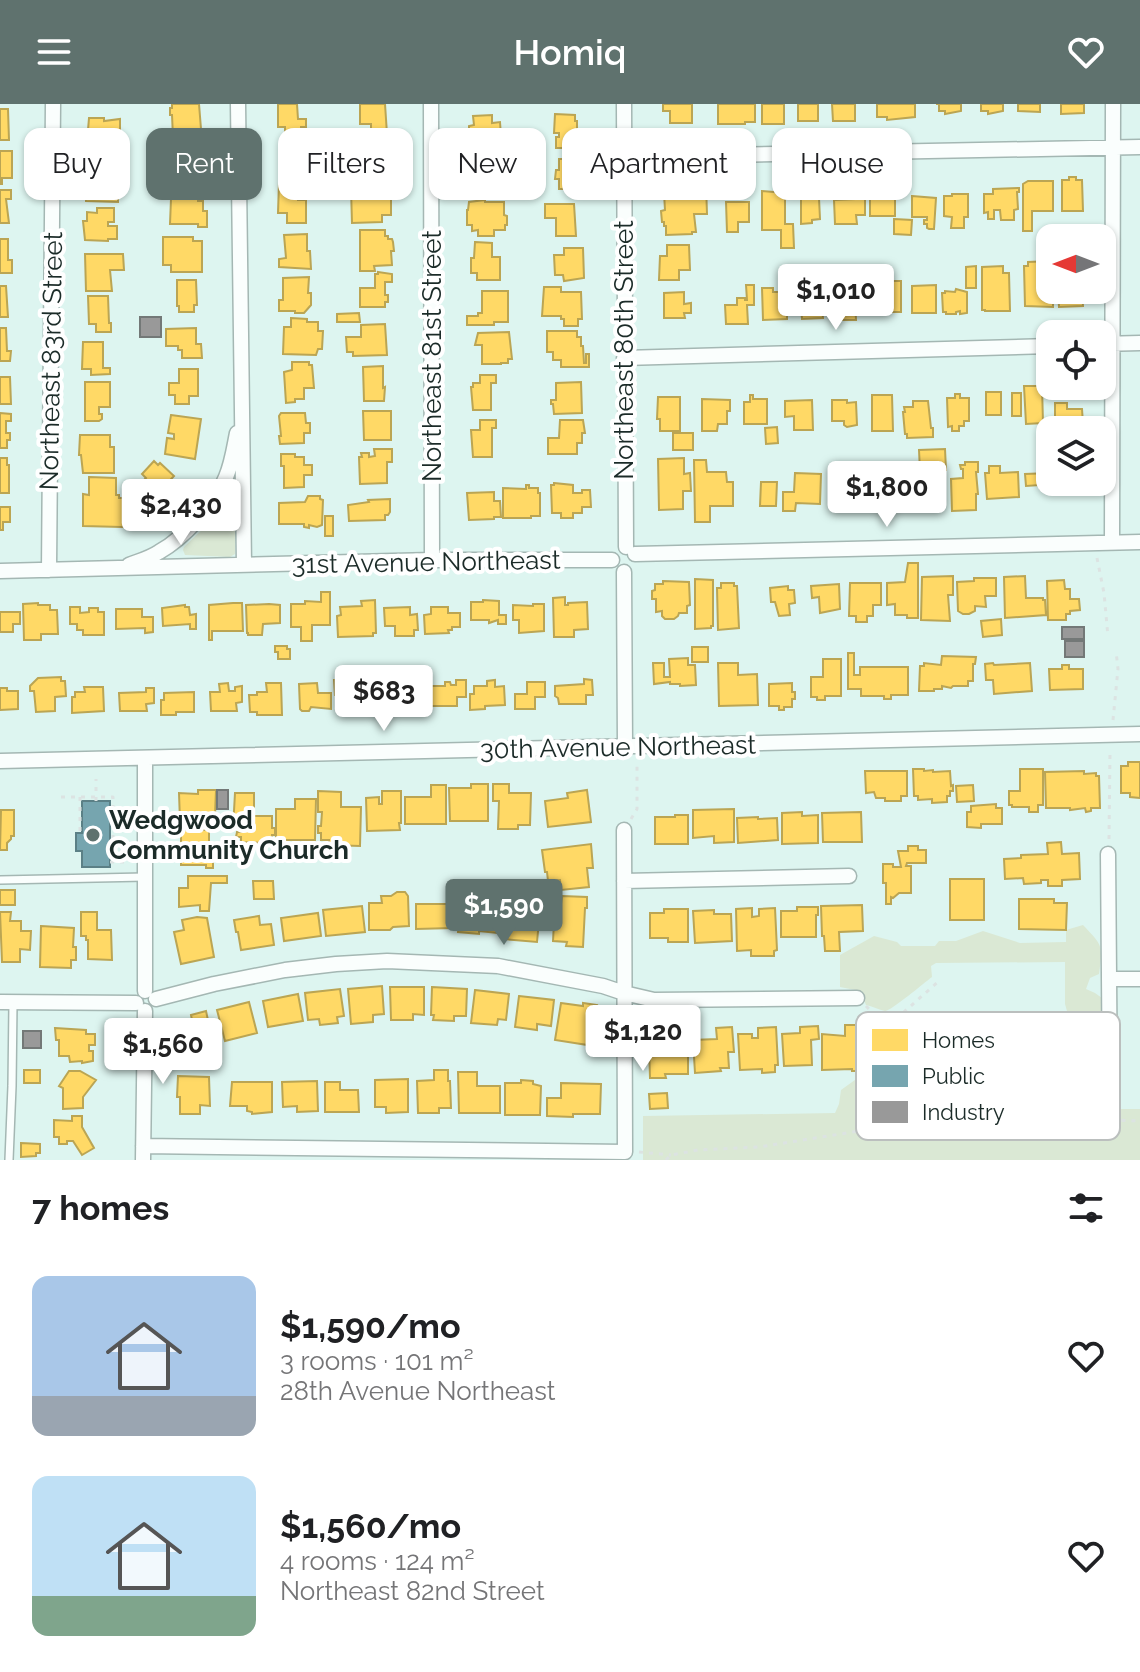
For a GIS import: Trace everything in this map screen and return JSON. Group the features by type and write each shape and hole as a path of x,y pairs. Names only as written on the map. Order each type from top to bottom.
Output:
{"street":[{"name":"Northeast 83rd Street","path":"49,570 53,104"},
{"path":"238,104 244,565"},
{"name":"Northeast 81st Street","path":"431,104 432,560"},
{"name":"Northeast 80th Street","path":"624,104 624,128"},
{"path":"1108,320 1113,104"},
{"path":"756,154 1140,147"},
{"name":"Northeast 80th Street","path":"623,200 630,550"},
{"path":"1116,344 1140,343"},
{"path":"624,358 1036,346"},
{"path":"1108,400 1112,542"},
{"path":"120,568 165,548 208,505 227,475 243,406"},
{"path":"630,550 637,562 635,566 624,572 616,569 612,560 615,551 630,550 1140,542"},
{"name":"31st Avenue Northeast","path":"0,571 432,560 612,560"},
{"path":"624,572 625,747"},
{"name":"30th Avenue Northeast","path":"0,761 1140,734"},
{"path":"145,758 143,1153 625,1152 624,881 627,826"},
{"path":"1108,851 1109,1012"},
{"path":"624,881 849,876"},
{"path":"6,1002 145,1001 285,970 387,961 498,966 603,986 654,1000 861,1001"},
{"path":"1109,979 1140,979"}],"lane":[{"path":"0,880 145,877"},
{"path":"6,1002 12,1086 9,1160"}],"path":[{"path":"1097,557 1108,637"},
{"path":"1112,724 1118,669 1116,651"},
{"path":"1108,851 1110,751"},
{"path":"627,826 637,809 637,761"},
{"path":"96,779 96,799"},
{"path":"61,797 113,797 113,852 110,852"},
{"path":"80,797 80,833"},
{"path":"113,822 130,822"},
{"path":"110,862 129,862"},
{"path":"904,1012 939,981"},
{"path":"861,1001 872,1012"},
{"path":"1120,1120 1140,1121"},
{"path":"625,1152 671,1155 699,1150 759,1147 856,1131"},
{"path":"666,1160 671,1155"}],"green space":[{"path":"230,492 236,496 235,554 230,557 185,555 184,547 206,526"},
{"path":"1083,925 1098,942 1101,951 1099,974 1090,978 1086,989 1102,998 1101,1012 1067,1012 1065,962 936,963 931,966 932,977 885,1011 866,1005 860,991 840,987 840,955 874,936 901,946 935,946 939,941 956,941 983,931 1020,943 1066,942 1066,930"},
{"path":"856,1079 856,1140 1120,1140 1120,1109 1140,1109 1140,1160 643,1160 643,1116 835,1113 841,1090"}],"building: Homes":[{"path":"172,104 199,104 201,128 173,128"},
{"path":"278,104 297,104 298,119 306,119 306,127 278,127"},
{"path":"360,104 385,104 387,128 360,124"},
{"path":"663,104 692,104 692,123 670,123 670,111 663,111"},
{"path":"718,104 755,104 755,122 718,124"},
{"path":"762,104 784,104 784,124 762,124"},
{"path":"798,104 818,104 818,121 798,121"},
{"path":"832,104 855,104 855,121 833,121"},
{"path":"877,104 915,104 915,117 887,120 887,117 877,117"},
{"path":"939,104 961,104 961,111 945,114 945,111 939,111"},
{"path":"981,104 1003,104 1003,111 988,114 988,111 981,111"},
{"path":"1018,104 1040,104 1040,112 1018,111"},
{"path":"1061,104 1084,104 1084,113 1061,114"},
{"path":"0,109 8,109 9,140 0,140"},
{"path":"555,114 575,115 577,128 562,128 562,148 556,148 559,133 554,133"},
{"path":"492,115 492,123 500,122 500,128 469,128 474,125 473,116"},
{"path":"89,118 104,118 104,121 120,119 120,128 88,128"},
{"path":"0,151 12,151 12,178 2,178 2,184 0,184"},
{"path":"559,159 562,159 562,189 559,189 559,179 555,179 556,170 559,170"},
{"path":"1069,177 1082,180 1083,211 1062,211 1062,180 1069,180"},
{"path":"1028,181 1053,181 1053,211 1032,211 1032,231 1023,231 1023,184"},
{"path":"1019,188 1014,220 1001,220 1000,210 994,210 994,219 988,219 988,212 984,213 984,194 993,194 993,189"},
{"path":"0,190 11,190 11,199 6,199 9,223 0,223"},
{"path":"762,191 772,192 772,200 785,200 785,224 793,224 794,248 781,248 781,230 762,230"},
{"path":"968,194 968,217 964,217 964,228 951,228 952,217 944,216 944,196"},
{"path":"912,196 936,198 934,229 924,224 927,217 912,217"},
{"path":"118,200 118,202 86,201"},
{"path":"171,200 203,201 203,211 207,211 207,227 170,224"},
{"path":"278,200 306,200 306,223 287,223 287,213 278,213"},
{"path":"351,200 391,200 391,215 382,215 382,222 352,223"},
{"path":"664,200 707,200 707,214 694,214 696,232 692,234 666,235 661,211 665,210"},
{"path":"801,200 819,200 820,219 801,224"},
{"path":"834,200 865,200 865,215 856,215 857,224 835,224"},
{"path":"870,200 895,200 895,216 870,216"},
{"path":"469,202 504,202 504,215 507,216 505,230 494,230 494,236 478,236 478,230 472,231 472,225 467,225"},
{"path":"726,202 749,202 749,222 738,222 738,232 727,232"},
{"path":"545,204 574,204 576,236 556,236 556,218 545,218"},
{"path":"97,208 114,208 114,222 108,222 108,226 117,226 117,239 85,240 83,221 87,221 87,212 97,213"},
{"path":"894,219 912,220 911,235 894,234"},
{"path":"360,230 385,230 385,236 393,242 392,265 374,266 375,271 360,271"},
{"path":"307,234 311,269 279,267 279,259 286,258 284,235"},
{"path":"163,237 193,237 193,241 202,241 202,272 171,272 171,265 163,265"},
{"path":"0,239 8,239 8,260 12,260 12,273 0,273"},
{"path":"475,242 492,243 492,257 500,257 500,280 477,280 477,273 471,273"},
{"path":"667,245 689,245 690,270 679,270 679,280 659,280 660,256 667,256"},
{"path":"564,248 583,248 584,278 564,281 563,275 555,275 554,255 564,255"},
{"path":"85,254 123,254 124,270 110,270 112,291 86,291"},
{"path":"1028,262 1036,262 1036,304 1053,304 1053,307 1025,306 1024,266 1028,266"},
{"path":"976,266 976,288 966,288 966,267"},
{"path":"1003,266 1003,273 1009,273 1010,311 982,310 982,267"},
{"path":"793,271 793,296 787,296 787,319 763,320 762,288 782,292 782,289 779,290 781,272"},
{"path":"375,274 392,274 392,282 385,282 388,302 385,302 385,307 360,307 360,288 375,288"},
{"path":"309,277 311,305 304,313 279,311 279,300 283,300 283,278"},
{"path":"177,280 196,280 197,305 194,305 194,312 179,312"},
{"path":"871,281 901,281 901,312 868,312"},
{"path":"746,285 754,285 754,305 747,305 748,324 726,324 725,305 737,305 737,298 747,300"},
{"path":"936,285 936,313 912,313 912,286"},
{"path":"0,286 6,286 8,317 0,317"},
{"path":"544,287 561,287 561,292 581,292 582,319 578,319 578,326 564,326 561,316 542,316"},
{"path":"956,289 967,292 967,313 946,314 943,312 942,293 955,292"},
{"path":"482,291 508,291 508,322 467,325 467,316 482,313"},
{"path":"684,292 684,304 691,303 691,313 684,313 685,318 664,318 664,293"},
{"path":"811,295 811,300 821,299 823,318 802,319 800,296"},
{"path":"88,296 108,296 111,332 96,332 96,324 89,324"},
{"path":"855,300 856,320 835,320 834,301"},
{"path":"1059,304 1083,304 1083,306 1059,307"},
{"path":"359,313 360,322 337,322 337,314"},
{"path":"291,318 318,322 318,331 323,331 322,349 318,349 316,355 283,354 284,327 291,327"},
{"path":"385,324 387,355 353,356 353,352 347,352 346,337 361,337 361,325"},
{"path":"0,328 6,328 10,361 0,361"},
{"path":"196,328 196,344 201,344 202,358 182,358 182,350 178,350 178,346 166,346 166,329"},
{"path":"547,331 577,331 583,346 584,363 586,354 589,354 589,367 561,367 561,360 553,360 553,352 547,352"},
{"path":"509,332 512,359 508,359 508,363 482,364 482,345 475,345 478,333"},
{"path":"83,342 103,342 103,368 110,368 110,374 91,375 91,369 82,369"},
{"path":"292,362 309,362 312,365 314,388 304,388 304,399 286,403 284,372 292,370"},
{"path":"383,366 384,401 364,401 363,367"},
{"path":"179,369 198,369 198,396 189,396 189,404 175,404 175,395 169,395 169,383 179,383"},
{"path":"480,375 496,375 496,383 491,383 491,410 473,410 471,387 473,383 480,383"},
{"path":"0,377 10,377 11,404 0,404"},
{"path":"85,382 110,382 110,407 99,407 102,419 99,421 85,421"},
{"path":"581,382 582,413 554,414 551,400 556,400 556,383"},
{"path":"1024,386 1036,386 1036,400 1042,400 1043,416 1036,416 1036,423 1026,424"},
{"path":"986,392 1001,392 1001,415 986,415"},
{"path":"1012,393 1021,393 1021,416 1012,416"},
{"path":"955,394 960,394 960,398 969,398 969,421 959,426 959,431 948,427 947,398 955,398"},
{"path":"750,395 753,399 767,399 767,424 744,424 744,402 750,402"},
{"path":"872,395 892,395 893,431 872,431"},
{"path":"658,397 680,397 680,431 660,431"},
{"path":"702,399 730,400 727,424 718,424 717,431 702,431"},
{"path":"812,400 813,430 794,430 794,416 785,417 785,401"},
{"path":"832,400 856,402 857,425 847,427 844,421 832,421"},
{"path":"913,401 928,401 933,437 907,438 903,412 904,407 913,407"},
{"path":"1055,403 1067,403 1067,409 1082,409 1082,416 1055,416"},
{"path":"363,411 391,411 391,440 364,440"},
{"path":"0,413 11,414 11,421 6,421 6,433 10,433 7,448 0,448"},
{"path":"281,413 305,413 306,423 310,423 310,433 304,433 304,443 280,444"},
{"path":"171,415 201,419 195,459 165,454 167,438 174,439 174,434 168,433"},
{"path":"480,420 496,420 496,428 492,428 492,457 473,457 471,430 480,430"},
{"path":"560,420 583,420 585,433 582,433 582,443 577,443 577,454 548,454 548,438 559,438"},
{"path":"777,427 778,443 766,444 765,428"},
{"path":"673,433 693,433 693,450 673,450"},
{"path":"80,435 110,435 110,447 114,447 114,473 83,473 79,455"},
{"path":"374,449 392,449 392,462 387,462 387,483 360,484 359,457 362,457 361,453 375,456"},
{"path":"945,449 946,470 920,471 919,450"},
{"path":"281,454 304,457 304,465 312,465 312,475 304,475 304,487 284,488"},
{"path":"0,458 7,458 9,465 9,493 0,493"},
{"path":"684,458 684,474 690,473 691,491 683,491 683,509 659,510 658,459"},
{"path":"694,460 706,460 707,472 726,472 727,482 733,482 733,506 710,506 710,522 695,522"},
{"path":"154,461 174,476 160,491 163,494 155,502 144,492 147,489 141,483 146,478 142,474"},
{"path":"965,462 978,462 976,510 952,511 951,479 963,478 960,465 965,465"},
{"path":"989,466 1000,466 1000,473 1018,472 1019,497 987,499 985,473 989,473"},
{"path":"872,470 901,470 902,508 873,508"},
{"path":"795,473 821,474 820,504 796,503 795,511 783,511 783,492 794,492"},
{"path":"1025,474 1036,474 1036,485 1026,486"},
{"path":"89,477 116,478 116,495 127,498 127,522 122,527 83,526 83,494 89,495"},
{"path":"761,482 777,482 776,506 760,506"},
{"path":"834,483 859,484 858,506 833,507"},
{"path":"526,485 538,488 540,516 503,518 503,488 526,489"},
{"path":"551,485 573,485 573,493 590,490 591,507 582,507 582,513 573,513 573,518 561,518 561,513 552,513"},
{"path":"494,492 494,501 500,501 501,517 469,520 467,493"},
{"path":"308,496 320,496 323,500 322,525 309,525 309,528 304,524 279,524 279,503 305,502"},
{"path":"390,499 390,512 385,515 385,520 349,521 348,505"},
{"path":"0,507 10,507 10,522 3,522 3,530 0,530"},
{"path":"325,516 333,516 333,536 325,536"},
{"path":"908,563 918,563 918,618 895,615 895,604 887,605 887,583 905,582"},
{"path":"953,576 953,595 948,595 950,621 921,620 922,577"},
{"path":"1025,576 1026,598 1043,598 1046,615 1005,618 1004,577"},
{"path":"974,578 996,578 996,596 985,596 986,607 975,606 975,611 963,614 958,611 957,582 974,581"},
{"path":"695,579 713,580 711,628 695,629"},
{"path":"1064,580 1065,589 1070,589 1070,599 1079,599 1080,610 1070,611 1066,614 1066,620 1048,620 1047,581"},
{"path":"663,581 689,582 690,605 687,606 687,613 665,619 662,611 656,612 656,599 652,599 652,591 655,584 663,584"},
{"path":"721,583 737,586 739,628 718,630 717,588 721,588"},
{"path":"850,583 881,583 881,605 873,605 873,616 867,616 867,622 856,622 856,616 849,616"},
{"path":"839,584 840,609 820,613 819,597 812,598 811,586"},
{"path":"788,586 788,590 794,590 795,603 789,604 790,615 779,616 775,602 771,602 770,588"},
{"path":"321,592 330,592 330,625 312,625 312,641 301,641 301,627 291,627 291,604 321,602"},
{"path":"565,597 565,605 587,602 588,629 574,630 574,637 554,637 553,598"},
{"path":"375,600 376,633 373,636 338,637 340,607 362,606 361,601"},
{"path":"499,601 499,615 506,615 506,624 498,624 498,620 489,623 489,620 471,620 471,602"},
{"path":"242,603 243,631 212,631 212,640 209,640 209,605"},
{"path":"23,604 50,605 50,610 57,610 58,634 41,634 41,640 24,640"},
{"path":"544,604 544,631 519,633 519,620 513,620 513,605"},
{"path":"246,605 280,605 280,623 263,624 262,635 248,635"},
{"path":"70,607 80,607 80,613 89,612 89,608 104,612 104,635 83,635 83,630 77,630 77,624 70,624"},
{"path":"189,607 190,615 196,614 196,629 190,629 190,624 163,626 162,608"},
{"path":"410,607 410,615 417,614 418,630 414,630 414,636 395,636 395,626 385,626 384,608"},
{"path":"431,607 448,607 448,613 460,613 460,627 452,627 449,633 425,634 424,615 431,614"},
{"path":"116,609 142,609 142,617 153,617 153,632 145,633 145,628 116,629"},
{"path":"0,612 20,612 20,624 13,624 13,632 0,632"},
{"path":"1001,619 1002,635 983,637 981,621"},
{"path":"275,646 287,646 290,659 278,659"},
{"path":"692,647 708,647 708,662 692,662"},
{"path":"848,653 854,653 854,675 860,675 860,667 908,667 908,695 891,695 891,699 884,699 884,696 861,696 861,689 848,689"},
{"path":"942,656 976,657 973,681 968,681 968,686 942,686 942,689 934,691 919,691 920,666 924,663 941,665"},
{"path":"688,658 688,665 695,665 696,685 654,684 653,663 664,663 664,677 670,677 669,659"},
{"path":"823,659 841,659 841,696 825,696 825,700 817,700 817,697 811,697 811,677 823,677"},
{"path":"718,663 738,663 738,675 757,674 758,705 719,706"},
{"path":"1030,663 1032,691 994,694 993,680 986,680 985,664"},
{"path":"1062,665 1069,665 1069,669 1083,669 1083,689 1050,690 1049,669 1062,669"},
{"path":"61,677 61,681 65,681 66,696 55,697 55,711 36,712 34,691 30,691 30,686 38,678"},
{"path":"362,677 375,677 372,707 339,710 339,695 335,695 334,680 356,680 356,686 362,686"},
{"path":"584,679 592,680 593,695 586,695 586,704 559,704 555,686 584,684"},
{"path":"456,680 466,680 466,697 457,697 457,706 431,706 430,686 445,686 445,682 456,685"},
{"path":"495,680 495,687 504,686 505,705 470,710 470,694 474,694 474,686 487,686 487,681"},
{"path":"394,682 418,685 418,700 412,700 412,708 385,708 385,689 394,689"},
{"path":"527,682 545,682 545,697 535,697 535,709 515,709 515,694 527,694"},
{"path":"228,683 229,691 242,686 242,702 236,703 237,711 211,711 210,692 220,692 219,684"},
{"path":"266,683 281,683 282,715 250,712 249,695 267,692"},
{"path":"317,683 318,693 331,693 331,709 311,707 309,711 302,711 299,684"},
{"path":"792,683 795,699 792,699 792,707 779,710 779,706 769,706 769,684"},
{"path":"84,687 103,687 104,711 72,713 72,697 75,697 75,692 85,692"},
{"path":"0,688 18,691 18,709 0,710"},
{"path":"146,688 154,688 154,703 146,704 147,711 120,711 119,693 146,692"},
{"path":"194,692 194,712 161,715 164,693"},
{"path":"1128,762 1140,762 1140,798 1121,793 1121,766 1128,766"},
{"path":"913,769 950,771 953,791 947,796 947,802 918,800 918,796 914,796"},
{"path":"1020,769 1043,769 1043,805 1038,805 1038,812 1029,812 1029,807 1009,805 1009,791 1020,791"},
{"path":"865,771 907,771 907,796 901,796 901,801 885,801 885,798 876,798 874,792 866,793"},
{"path":"1084,771 1084,774 1096,773 1099,776 1100,808 1091,808 1086,812 1085,808 1046,808 1045,772"},
{"path":"471,784 488,784 488,821 450,821 449,788 471,788"},
{"path":"493,784 509,784 509,793 531,793 530,825 518,825 518,829 498,829 499,801 493,801"},
{"path":"431,785 446,785 446,824 405,824 405,797 431,797"},
{"path":"973,785 974,801 957,802 956,786"},
{"path":"198,790 216,790 215,816 192,816 192,821 180,821 179,793 198,794"},
{"path":"587,790 591,822 548,827 545,801 568,798 567,793"},
{"path":"318,791 341,792 341,807 361,807 360,846 329,845 329,840 321,840 318,826 321,826 322,812 318,812"},
{"path":"382,791 401,791 400,830 367,831 366,798 379,797 379,804 382,804"},
{"path":"235,793 254,793 254,816 272,816 275,835 272,835 272,843 241,842 241,837 236,837 241,829 233,829"},
{"path":"295,799 316,799 315,840 276,840 276,809 295,809"},
{"path":"996,804 996,808 1002,808 1002,824 967,827 967,812 971,812 971,806"},
{"path":"734,809 734,842 714,843 714,836 693,838 693,810"},
{"path":"1,810 14,810 14,836 7,843 7,850 0,850"},
{"path":"802,812 802,816 818,815 818,843 782,844 782,813"},
{"path":"861,812 862,842 823,842 822,813"},
{"path":"688,815 688,844 655,844 655,817"},
{"path":"737,818 777,818 778,840 738,843"},
{"path":"181,830 209,830 213,868 181,865"},
{"path":"1061,842 1062,854 1079,853 1080,879 1062,880 1062,886 1048,886 1048,880 1024,884 1023,878 1005,879 1004,859 1048,854 1047,843"},
{"path":"591,844 593,868 587,868 589,887 561,890 560,880 548,881 542,850"},
{"path":"908,846 926,850 926,863 907,863 906,866 911,866 911,893 899,893 891,897 891,904 886,904 883,864 901,867 898,851 908,851"},
{"path":"188,876 227,876 227,883 211,883 209,911 200,911 200,905 179,907 179,888 188,888"},
{"path":"950,879 984,879 984,920 950,920"},
{"path":"253,881 273,881 274,899 254,899"},
{"path":"0,890 15,890 15,905 0,905"},
{"path":"405,892 408,896 409,926 369,930 369,903 382,903 381,896 391,896"},
{"path":"562,896 587,897 583,947 553,941 555,904 561,904"},
{"path":"1019,899 1054,899 1054,903 1067,903 1066,930 1019,929"},
{"path":"416,904 453,904 453,928 416,929"},
{"path":"862,905 863,931 839,932 840,951 825,951 821,906"},
{"path":"362,906 365,932 326,936 323,910"},
{"path":"797,907 818,907 816,937 781,937 781,911 797,911"},
{"path":"752,908 752,917 759,916 759,909 775,908 777,950 774,956 751,956 751,950 737,951 736,909"},
{"path":"460,909 499,912 497,933 458,932"},
{"path":"504,909 519,910 518,919 539,921 537,942 503,939"},
{"path":"664,909 688,909 688,942 650,938 650,913 664,913"},
{"path":"714,910 714,914 731,914 732,941 695,943 693,911"},
{"path":"0,912 11,912 10,921 21,921 21,931 31,931 30,950 20,949 20,962 2,962"},
{"path":"81,912 97,912 97,930 111,930 112,960 88,959 88,940 86,936 81,936"},
{"path":"318,913 321,936 284,941 281,918"},
{"path":"259,916 260,925 271,924 274,945 241,950 234,920"},
{"path":"207,918 214,957 181,964 174,932 184,930 182,920"},
{"path":"41,926 74,928 76,960 71,960 71,968 40,967"},
{"path":"382,986 384,1014 373,1015 373,1022 351,1024 348,989"},
{"path":"390,987 424,987 424,1015 413,1014 413,1020 391,1020"},
{"path":"432,987 467,989 466,1016 454,1016 454,1021 433,1020"},
{"path":"340,989 344,1016 337,1017 338,1023 320,1025 319,1019 308,1020 305,993"},
{"path":"475,990 509,994 506,1020 498,1019 497,1025 471,1023"},
{"path":"298,994 303,1021 268,1027 263,1001"},
{"path":"519,996 554,1000 551,1026 537,1024 537,1030 515,1027"},
{"path":"249,1002 257,1033 225,1041 217,1010"},
{"path":"561,1003 597,1005 591,1039 595,1039 594,1046 555,1040"},
{"path":"206,1011 212,1051 176,1058 175,1053 178,1052 170,1026 192,1020 191,1015"},
{"path":"845,1025 856,1025 856,1071 822,1070 822,1034 845,1036"},
{"path":"818,1026 819,1039 811,1040 812,1065 784,1066 782,1034 800,1033 800,1027"},
{"path":"732,1027 734,1052 728,1052 729,1068 695,1073 693,1040 717,1039 716,1028"},
{"path":"776,1027 778,1065 775,1065 775,1072 740,1070 738,1034 752,1034 752,1038 758,1038 758,1028"},
{"path":"55,1028 86,1030 86,1034 95,1034 95,1045 89,1045 89,1051 93,1051 93,1061 70,1062 69,1056 59,1056"},
{"path":"670,1032 688,1032 688,1074 665,1074 666,1078 650,1078 649,1045 670,1049"},
{"path":"24,1070 40,1070 40,1083 24,1083"},
{"path":"434,1070 448,1070 451,1108 439,1108 439,1113 418,1113 417,1081 434,1080"},
{"path":"69,1071 80,1071 96,1080 83,1097 83,1108 63,1109 63,1088 59,1086"},
{"path":"458,1072 477,1072 477,1086 500,1086 500,1113 459,1113"},
{"path":"178,1076 209,1077 210,1106 200,1105 200,1114 180,1114"},
{"path":"408,1079 408,1112 386,1113 386,1107 375,1107 375,1080"},
{"path":"521,1080 533,1081 533,1084 541,1086 540,1115 505,1115 505,1083 521,1083"},
{"path":"317,1081 318,1111 297,1112 297,1106 283,1107 282,1082"},
{"path":"232,1082 272,1082 272,1112 252,1114 247,1111 247,1106 230,1106"},
{"path":"325,1082 340,1082 340,1090 358,1090 359,1112 325,1112"},
{"path":"561,1083 601,1084 600,1114 547,1116 547,1098 561,1098"},
{"path":"667,1093 668,1108 650,1109 649,1094"},
{"path":"72,1116 82,1116 82,1127 94,1148 82,1155 73,1141 59,1144 59,1137 54,1137 54,1120 72,1121"},
{"path":"21,1143 40,1144 40,1153 21,1157"}],"building: Public":[{"name":"Wedgwood Community Church","path":"82,801 110,801 110,867 82,867 82,851 76,851 76,833 82,833"}],"building: Industry":[{"path":"140,317 161,317 161,337 140,337"},
{"path":"1062,627 1084,627 1084,639 1062,639"},
{"path":"1065,641 1084,641 1084,657 1065,657"},
{"path":"217,790 228,790 228,809 217,809"},
{"path":"23,1031 41,1031 41,1048 23,1048"}],"place":[{"name":"Wedgwood Community Church","path":"93,835"}]}
